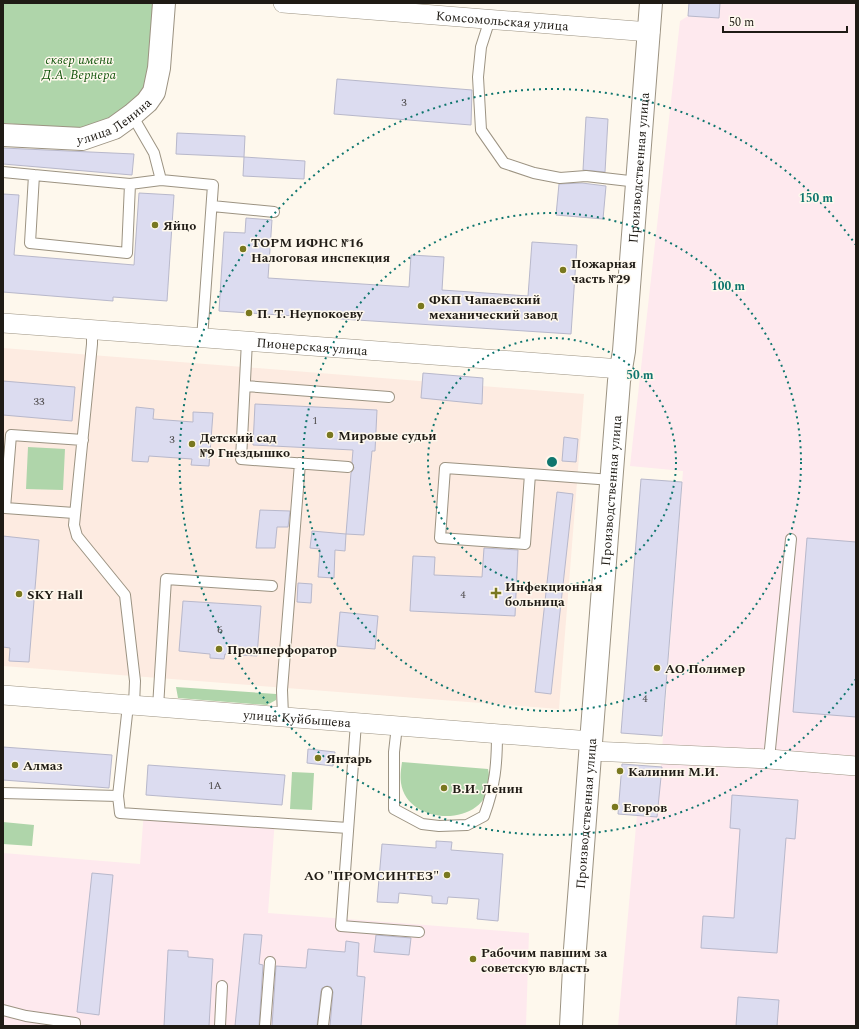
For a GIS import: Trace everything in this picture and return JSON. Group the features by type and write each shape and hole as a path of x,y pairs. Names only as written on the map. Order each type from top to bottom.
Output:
{"street":[{"name":"улица Ленина","path":"3,135 82,139 114,128 132,115 147,102 154,92 159,68 164,3"},
{"name":"Комсомольская улица","path":"283,3 650,32"},
{"name":"Производственная улица","path":"571,1026 591,746 621,369 624,351 638,182 651,3"},
{"name":"Пионерская улица","path":"3,323 621,369"},
{"name":"улица Куйбышева","path":"3,695 356,722 497,734 591,746 856,766"}],"lane":[{"path":"490,19 481,46 478,78 481,130 504,163 534,173 560,178 586,176 638,182"},
{"path":"132,115 154,153 161,180"},
{"path":"3,172 130,184 161,180 213,185 202,339"},
{"path":"34,175 30,243 126,253 130,184"},
{"path":"212,206 274,212"},
{"path":"92,330 92,344 74,513 77,536 125,595 135,681 118,796 120,813 348,828"},
{"path":"246,342 241,460 300,463 348,468"},
{"path":"245,386 389,397"},
{"path":"74,513 5,508 11,435 82,440"},
{"path":"283,716 282,690 300,463"},
{"path":"530,474 525,544 440,538 445,468 530,474 612,480"},
{"path":"769,759 792,539"},
{"path":"158,707 166,579 272,586"},
{"path":"356,722 341,926 419,932"},
{"path":"397,726 394,752 394,809 422,824 439,826 467,825 484,816 493,792 497,760 497,734"},
{"path":"3,793 118,796"},
{"path":"265,1026 270,962"},
{"path":"220,1026 222,986"},
{"path":"323,1026 327,992"},
{"path":"3,1010 26,1021 75,1023 75,1026"}],"shaded area":[{"path":"720,3 856,3 856,1026 618,1026 637,815 657,817 683,471 630,466 680,21 688,16 719,18"},
{"path":"3,348 584,394 559,709 3,666"},
{"path":"144,810 275,819 268,913 529,933 526,1026 3,1026 3,853 140,864"}],"green space":[{"name":"сквер имени Д.А. Вернера","path":"3,3 156,3 147,83 137,101 117,119 77,129 3,123"},
{"path":"28,447 65,449 63,490 26,489"},
{"path":"176,687 276,694 276,700 267,705 178,698"},
{"path":"402,762 488,769 488,788 481,802 468,812 452,816 435,815 419,809 407,799 401,783"},
{"path":"292,772 314,773 312,810 290,809"},
{"path":"3,822 34,825 32,846 3,844"}],"building":[{"path":"689,3 720,3 719,18 688,16"},
{"path":"337,79 472,90 471,125 334,114"},
{"path":"586,117 608,119 605,172 583,170"},
{"path":"177,133 245,136 244,157 176,154"},
{"path":"3,148 134,154 132,175 3,164"},
{"path":"244,157 305,161 304,179 243,176"},
{"path":"582,183 606,186 603,219 556,215 559,184"},
{"path":"139,193 174,195 167,301 113,297 113,301 3,292 3,194 19,195 14,255 134,265"},
{"path":"246,218 272,220 268,278 409,287 411,255 444,257 442,290 528,296 532,242 577,245 571,334 219,311 224,232 245,233"},
{"path":"423,373 483,378 482,404 421,398"},
{"path":"3,381 75,387 72,421 3,415"},
{"path":"255,404 377,410 375,451 372,451 364,535 346,534 351,473 354,468 352,462 353,450 253,445"},
{"path":"136,407 154,409 153,419 193,422 193,412 213,413 209,466 191,465 192,459 149,456 148,462 132,461"},
{"path":"564,437 578,439 576,462 562,461"},
{"path":"641,479 682,482 662,736 621,733"},
{"path":"557,492 573,494 551,694 535,692"},
{"path":"260,510 290,511 288,527 277,527 275,548 256,548"},
{"path":"312,531 346,534 345,551 335,550 334,578 318,577 320,549 310,548"},
{"name":"SKY Hall","path":"3,536 39,540 29,662 9,661 10,648 3,647"},
{"path":"807,538 856,542 856,717 793,712"},
{"path":"484,548 518,550 515,616 410,611 413,556 435,557 434,575 482,577"},
{"path":"298,583 312,584 311,603 297,602"},
{"path":"183,601 261,606 257,656 225,654 224,659 210,658 210,654 179,651"},
{"path":"340,612 378,616 375,649 337,646"},
{"path":"3,747 112,755 109,788 3,780"},
{"path":"308,749 335,752 333,766 307,763"},
{"path":"622,764 662,767 657,817 618,814"},
{"path":"148,765 285,775 282,805 146,795"},
{"path":"732,795 798,800 795,839 786,838 777,953 701,948 703,916 734,918 740,829 730,828"},
{"path":"436,841 452,842 451,850 503,854 498,921 477,919 479,899 448,897 447,904 432,903 432,896 399,893 398,903 377,902 382,844 436,848"},
{"path":"92,873 113,875 99,1015 77,1012"},
{"path":"244,934 262,935 259,964 263,965 259,1026 235,1026"},
{"path":"376,935 411,938 409,955 374,952"},
{"path":"346,941 359,943 357,976 365,977 361,1026 330,1026 333,992 331,987 327,986 322,988 321,991 317,1026 272,1026 276,966 306,968 308,949 345,952"},
{"path":"168,950 188,951 188,957 213,959 209,1026 164,1026"},
{"path":"738,997 779,1000 777,1026 736,1026"}],"place":[{"name":"Яйцо","path":"155,225"},
{"name":"ТОРМ ИФНС №16 Налоговая инспекция","path":"243,249"},
{"name":"Пожарная часть №29","path":"563,270"},
{"name":"ФКП Чапаевский механический завод","path":"421,306"},
{"name":"П. Т. Неупокоеву","path":"249,313"},
{"name":"Мировые судьи","path":"330,435"},
{"name":"Детский сад №9 Гнездышко","path":"192,444"},
{"name":"Инфекционная больница","path":"496,593"},
{"name":"SKY Hall","path":"19,594"},
{"name":"Промперфоратор","path":"219,649"},
{"name":"АО Полимер","path":"657,668"},
{"name":"Янтарь","path":"318,758"},
{"name":"Алмаз","path":"15,765"},
{"name":"Калинин М.И.","path":"620,771"},
{"name":"В.И. Ленин","path":"444,788"},
{"name":"Егоров","path":"615,807"},
{"name":"АО \"ПРОМСИНТЕЗ\"","path":"447,875"},
{"name":"Рабочим павшим за советскую власть","path":"473,959"}]}
